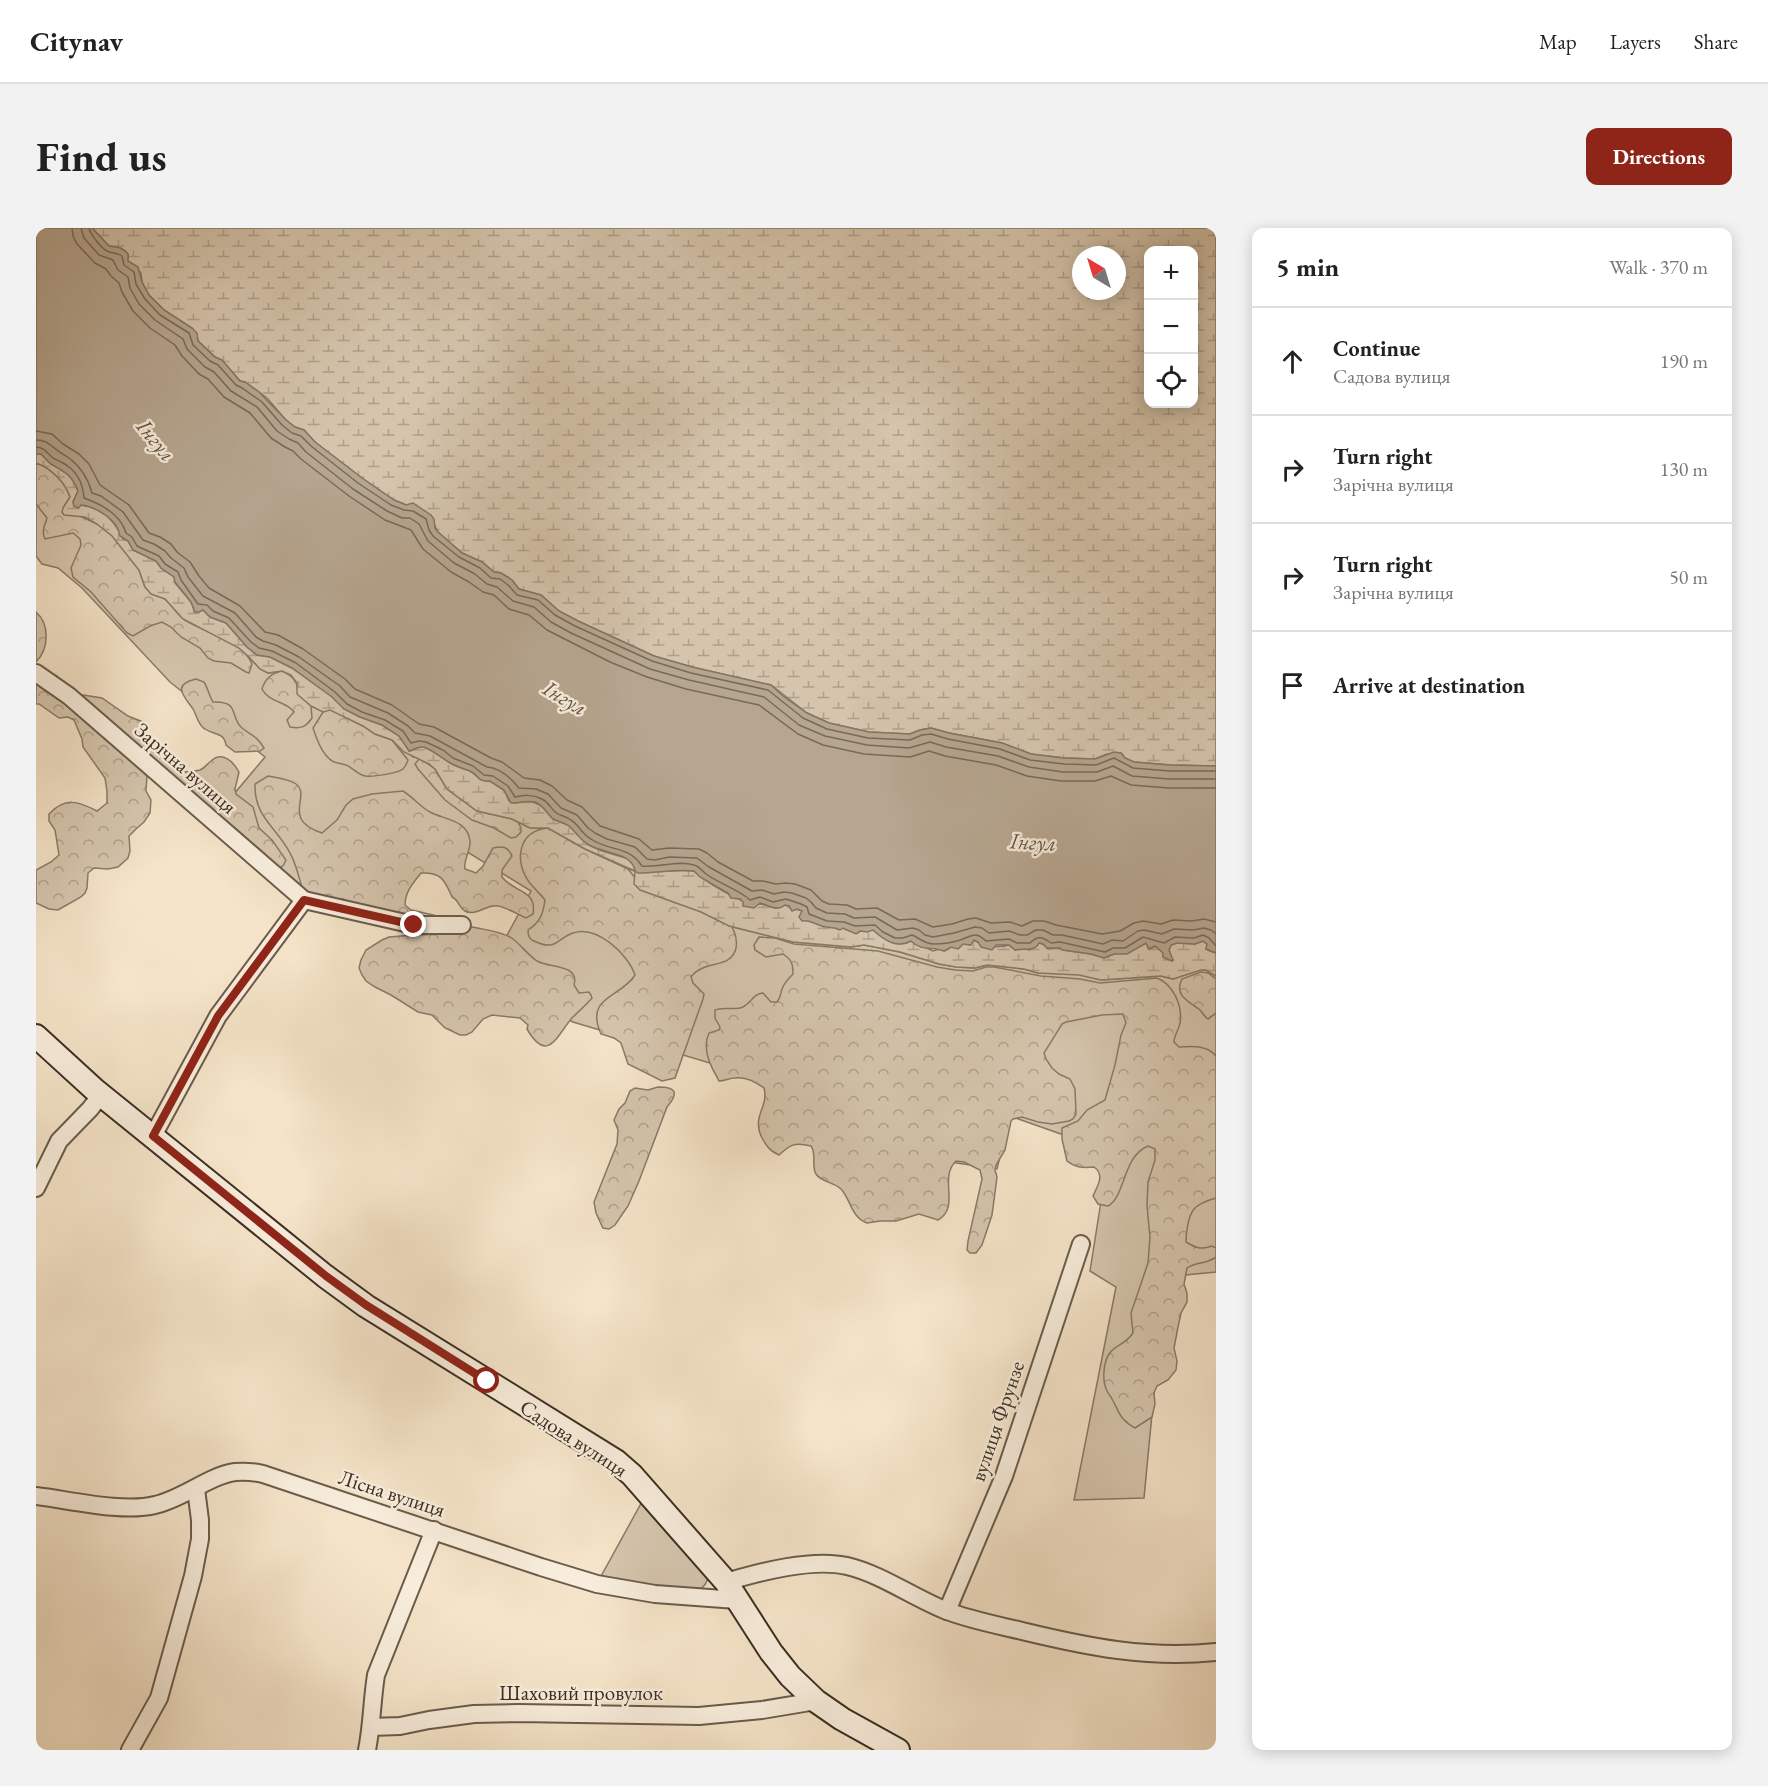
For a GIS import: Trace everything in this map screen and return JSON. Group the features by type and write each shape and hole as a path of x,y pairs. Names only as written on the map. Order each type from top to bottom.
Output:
{"street":[{"name":"Зарічна вулиця","path":"36,673 69,696 304,900 414,925 462,925"},
{"path":"153,1136 218,1016 304,900"},
{"name":"Садова вулиця","path":"36,1036 101,1095 326,1276 366,1305 616,1461 632,1475 731,1591 771,1652 790,1676 816,1701 842,1719 898,1750"},
{"path":"36,1188 59,1141 101,1095"},
{"name":"вулиця Фрунзе","path":"947,1611 1004,1476 1081,1244"},
{"name":"Лісна вулиця","path":"36,1496 140,1508 167,1502 217,1478 234,1473 263,1474 597,1584 655,1594 731,1591"},
{"path":"130,1750 159,1698 193,1576 201,1521 196,1489"},
{"path":"368,1750 376,1675 434,1530"},
{"path":"731,1591 761,1572 826,1564 847,1566 881,1579 924,1602 947,1611 1082,1646 1134,1653 1216,1652"},
{"name":"Шаховий провулок","path":"371,1727 399,1726 474,1714 699,1716 762,1710 816,1701"},
{"path":"360,1750 371,1727"}],"green space":[{"path":"92,228 1216,228 1216,766 1134,762 1125,758 1121,753 1107,754 1095,759 1064,758 1031,754 1002,743 931,728 910,734 869,732 829,723 807,713 771,685 654,656 578,621 559,611 541,595 519,589 512,580 501,573 494,572 482,562 462,553 438,532 433,522 416,505 406,505 394,500 315,442 304,430 286,420 267,398 245,382 240,381 222,360 215,357 198,341 192,328 164,310 149,295 142,282 141,273 128,261 128,254 120,248 109,246"},
{"path":"36,454 41,454 71,478 78,491 73,502 78,508 81,505 88,506 101,512 116,526 123,539 128,541 133,550 156,561 161,568 174,577 175,583 191,602 195,612 203,610 210,617 226,623 257,655 270,657 292,668 332,696 344,709 382,725 400,736 409,751 419,747 427,748 452,764 470,771 481,780 490,781 504,790 509,801 533,802 542,806 553,819 568,825 589,845 629,859 638,872 694,871 714,886 748,903 763,904 774,908 785,905 802,911 806,920 823,926 843,928 858,933 873,930 890,942 901,944 911,941 933,951 939,949 945,951 951,947 959,948 963,944 970,945 974,940 988,948 1009,945 1015,950 1026,948 1029,950 1039,943 1048,949 1060,948 1104,958 1131,951 1146,943 1148,948 1155,946 1164,953 1163,957 1172,961 1169,950 1171,945 1195,944 1203,941 1208,945 1206,949 1216,953 1216,976 1206,970 1201,970 1173,979 1161,976 1101,980 1079,975 1038,973 987,965 975,968 956,967 864,945 851,947 793,942 729,926 701,912 640,890 634,884 635,871 585,849 548,828 530,828 512,819 477,811 447,789 435,769 429,764 404,752 392,740 375,734 330,710 323,712 311,706 297,694 297,683 291,675 282,671 268,673 260,669 239,648 183,619 165,599 151,594 145,587 139,570 112,536 85,517 64,515 63,508 70,497 68,491 52,472 36,463"},
{"path":"36,463 69,516 84,517 175,611 249,657 260,669 268,673 282,671 311,706 392,740 413,757 420,758 512,819 530,828 548,828 635,871 729,926 793,942 851,947 864,945 957,967 975,968 987,965 1038,973 1079,974 1101,980 1161,976 1173,979 1200,970 1206,970 1216,976 1216,1272 1165,1277 1144,1498 1074,1500 1116,1287 1090,1271 1109,1151 1010,1116 997,1169 950,1162 826,1130 773,1082 573,1022 485,976 531,891 394,807 305,905 213,819 265,757 170,682 82,588 58,568 42,564 36,556"},
{"path":"36,463 52,472 65,486 70,497 63,508 97,524 113,536 139,570 145,587 166,600 185,620 241,649 252,664 249,673 231,663 208,658 200,648 162,622 133,636 127,633 91,592 73,577 71,568 81,545 80,539 73,533 45,539 43,531 47,518 36,504"},
{"path":"36,612 44,623 46,637 43,650 36,662"},
{"path":"282,671 294,679 298,694 311,706 312,718 303,727 290,727 287,720 294,712 291,708 269,697 262,689 269,677"},
{"path":"36,672 57,676 77,694 102,698 128,716 143,722 146,725 146,736 149,742 166,748 174,768 179,772 200,770 219,757 234,764 239,772 236,794 253,807 259,828 272,840 286,860 283,866 278,868 139,765 147,775 146,791 151,800 150,813 129,836 128,858 118,867 94,868 88,873 85,893 58,910 36,903 36,870 59,855 55,830 49,821 49,814 61,805 72,802 97,811 107,803 107,791 105,778 83,747 74,720 68,717 59,718 36,704"},
{"path":"196,679 204,682 213,702 222,702 231,707 238,724 256,738 264,748 260,751 235,752 226,745 221,736 208,731 199,723 182,691 184,684"},
{"path":"330,709 375,734 392,740 408,760 404,768 391,773 366,776 328,758 313,728 323,712"},
{"path":"420,758 435,769 447,789 477,811 512,819 518,822 521,832 511,838 494,828 472,820 445,800 418,769 415,764"},
{"path":"268,776 296,784 301,795 299,808 302,821 322,833 337,820 346,805 353,799 372,794 403,791 426,810 455,822 465,829 470,841 465,869 476,873 483,866 493,848 502,847 509,850 512,856 502,870 502,877 532,900 533,914 526,918 498,906 473,912 465,911 452,897 442,879 428,873 421,873 412,884 406,896 405,905 411,910 434,915 435,921 355,904 343,899 324,900 304,893 290,853 267,822 258,805 255,784"},
{"path":"548,828 585,849 628,869 640,884 728,921 734,930 736,948 733,955 723,962 696,971 691,977 693,983 704,994 675,1078 662,1081 628,1064 621,1043 601,1034 597,1012 601,1005 629,983 635,975 619,950 592,933 573,933 552,945 542,944 529,937 528,930 540,918 545,900 524,873 521,865 522,848 530,835"},
{"path":"473,927 509,936 537,961 572,973 575,978 574,985 579,993 589,992 592,998 552,1043 547,1046 541,1045 534,1040 527,1029 528,1025 520,1018 492,1015 483,1019 472,1032 460,1035 445,1028 432,1015 418,1012 375,987 366,981 359,968 366,950 389,937 448,934"},
{"path":"759,937 775,938 794,944 878,951 955,970 973,971 994,967 1041,976 1100,983 1157,978 1168,985 1176,996 1181,1016 1174,1042 1179,1047 1204,1048 1216,1056 1216,1198 1201,1203 1194,1209 1189,1220 1186,1242 1199,1248 1212,1246 1216,1248 1216,1257 1187,1268 1184,1284 1187,1302 1181,1313 1174,1348 1177,1361 1176,1370 1168,1380 1157,1386 1154,1393 1155,1404 1152,1417 1135,1428 1126,1422 1107,1392 1104,1373 1109,1354 1133,1333 1131,1313 1148,1263 1150,1237 1147,1206 1148,1182 1155,1160 1155,1149 1148,1146 1133,1159 1118,1194 1108,1206 1098,1204 1093,1196 1100,1177 1097,1170 1094,1167 1077,1166 1067,1161 1062,1139 1062,1128 1078,1121 1087,1110 1105,1100 1126,1023 1123,1014 1102,1015 1062,1024 1044,1053 1052,1068 1070,1079 1075,1089 1076,1114 1069,1121 1052,1124 1022,1117 1011,1121 1005,1150 996,1165 997,1177 992,1215 982,1245 976,1253 970,1253 967,1250 968,1241 982,1179 980,1170 964,1162 956,1161 949,1176 948,1208 938,1220 919,1214 896,1221 867,1223 854,1213 841,1189 816,1174 811,1146 794,1145 779,1155 767,1146 758,1124 765,1095 764,1088 743,1078 719,1081 706,1050 709,1033 719,1030 720,1027 715,1018 715,1010 743,1007 757,995 763,993 771,1002 777,1002 784,985 793,974 791,962 783,954 766,957 755,950 754,945"},
{"path":"1201,972 1208,973 1216,979 1216,1013 1208,1019 1181,995 1180,990 1182,979"},
{"path":"658,1087 672,1090 673,1098 667,1107 628,1206 615,1225 609,1229 603,1228 594,1202 617,1144 618,1130 614,1120 630,1091 635,1088 648,1090"},
{"path":"644,1498 708,1577 701,1588 693,1592 599,1580"}],"water":[{"name":"Інгул","path":"36,228 92,228 109,246 124,250 128,254 128,261 138,267 149,295 164,310 192,328 197,333 198,341 215,357 222,360 240,381 259,392 295,427 304,430 315,442 394,500 406,505 413,503 431,515 438,532 462,553 482,562 494,572 501,573 512,580 519,589 541,595 559,611 654,656 771,685 807,713 829,723 869,732 910,734 931,728 1002,743 1031,754 1095,759 1114,752 1121,753 1125,758 1134,762 1216,766 1216,953 1206,949 1207,944 1203,941 1195,944 1171,945 1169,950 1172,961 1163,957 1163,953 1155,946 1149,949 1146,943 1127,954 1114,954 1104,958 1060,948 1047,948 1039,943 1035,948 1029,949 1015,950 1009,945 996,945 992,950 981,947 974,940 971,945 963,944 958,949 951,947 944,951 923,948 911,941 896,944 873,930 860,931 856,934 843,928 840,930 802,921 799,917 802,911 797,909 792,911 789,906 776,908 760,903 754,908 743,906 740,899 731,898 728,893 694,871 638,873 629,860 589,845 569,826 552,818 538,803 529,801 511,803 504,790 490,781 481,780 470,771 452,764 431,750 421,747 409,751 399,736 382,725 344,709 332,697 292,668 270,657 257,655 226,623 210,617 203,610 195,612 174,577 161,568 156,561 133,550 106,515 94,508 74,506 73,502 78,491 68,474 50,463 41,454 36,454"}],"route":[{"path":"414,925 304,900 218,1016 153,1136 326,1276 366,1305 487,1381"}]}
